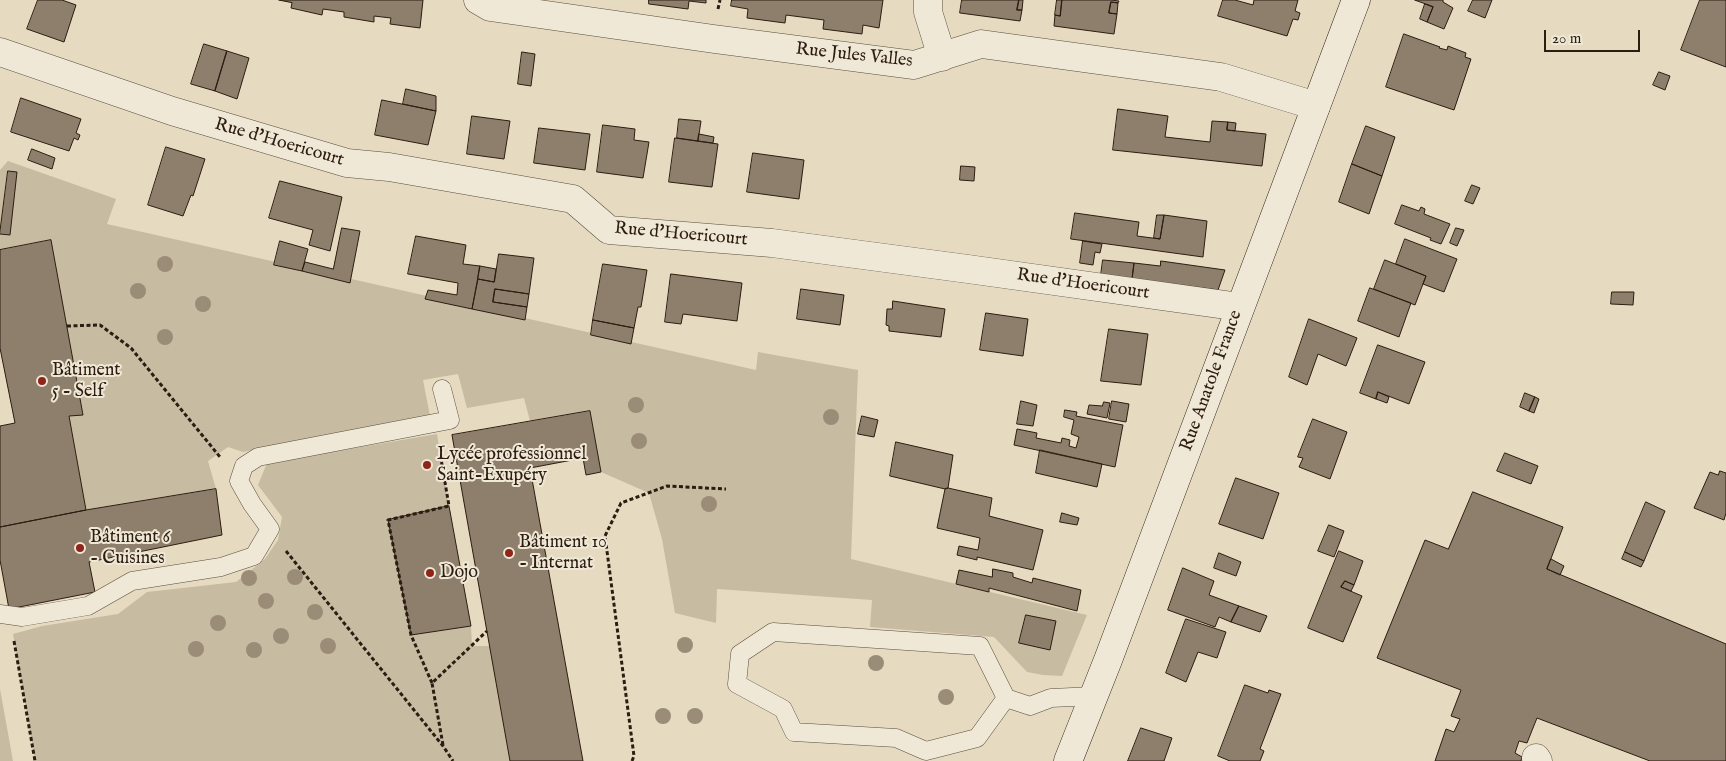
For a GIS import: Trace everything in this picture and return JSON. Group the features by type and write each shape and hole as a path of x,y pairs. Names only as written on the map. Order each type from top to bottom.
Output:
{"street":[{"path":"928,0 928,12 942,57"},
{"name":"Rue Anatole France","path":"1068,761 1356,0"},
{"name":"Rue Jules Valles","path":"484,3 714,39 914,65 981,44 1221,78 1316,106"},
{"name":"Rue d'Hoericourt","path":"0,52 172,111 347,163 388,167 573,198 609,230 772,243 1240,307"}],"lane":[{"path":"0,614 22,617 88,606 132,581 221,567 254,556 270,528 252,504 239,481 244,466 258,457 450,420 442,389"},
{"path":"1006,698 977,738 926,751 896,738 794,732 783,709 737,684 740,654 773,632 980,646 1006,698 1030,706 1051,698 1094,696"}],"path":[{"path":"66,326 100,324 131,348 239,481"},
{"path":"436,423 448,506 388,520 411,635 432,683 443,746"},
{"path":"632,761 634,756 605,536 621,503 667,486 726,488"},
{"path":"270,528 300,570 454,761"},
{"path":"22,617 13,634 35,761"},
{"path":"432,683 487,631"}],"shaded area":[{"path":"8,161 116,199 107,224 756,370 758,352 858,370 851,559 1087,615 1062,676 1027,672 994,637 870,627 872,600 717,589 716,623 675,613 662,539 649,493 601,472 590,411 530,421 524,398 467,408 458,374 423,380 430,416 243,452 228,447 208,461 216,489 86,510 69,416 83,414 51,241 0,250 0,170"},
{"path":"437,434 449,506 388,520 411,634 471,626 472,646 490,646 510,761 35,761 13,634 42,626 118,614 147,592 236,582 265,559 278,540 282,517 258,485 267,463"},
{"path":"0,689 13,761 0,761"}],"building":[{"path":"38,0 62,0 76,5 64,42 27,29"},
{"path":"279,0 423,0 420,28 390,24 391,18 374,16 374,22 344,17 344,12 323,9 322,15 291,8 292,3"},
{"path":"649,0 706,0 706,3 689,1 688,9 649,4"},
{"path":"732,0 883,0 879,28 863,25 862,34 823,29 824,20 786,15 785,23 747,18 748,9 731,6"},
{"path":"962,0 1019,0 1017,10 1022,10 1020,21 960,13"},
{"path":"1019,0 1023,0 1022,10 1017,10"},
{"path":"1057,0 1062,0 1060,16 1055,15"},
{"path":"1062,0 1119,1 1118,3 1111,2 1109,13 1117,14 1114,34 1054,26 1055,15 1060,16"},
{"path":"1223,0 1235,0 1253,5 1254,0 1298,0 1295,11 1300,13 1298,20 1293,19 1287,36 1218,16"},
{"path":"1415,0 1443,0 1443,2 1453,8 1444,29 1427,22 1433,7"},
{"path":"1473,0 1492,0 1485,18 1468,11"},
{"path":"1700,0 1726,0 1726,67 1681,50"},
{"path":"1111,2 1118,3 1117,14 1109,13"},
{"path":"1425,4 1433,7 1427,22 1420,19"},
{"path":"1404,34 1439,48 1447,50 1448,46 1466,53 1465,57 1471,59 1454,110 1386,87"},
{"path":"204,44 227,51 215,91 191,84"},
{"path":"227,51 249,58 237,99 215,91"},
{"path":"522,52 535,54 531,86 518,84"},
{"path":"1659,72 1670,76 1665,90 1653,85"},
{"path":"406,89 436,96 436,111 403,104"},
{"path":"21,98 81,119 76,133 80,135 78,140 74,138 69,151 11,132"},
{"path":"382,100 436,111 428,145 375,135"},
{"path":"1118,109 1168,116 1165,137 1210,142 1212,121 1228,122 1227,130 1266,134 1262,166 1113,150"},
{"path":"472,116 510,121 504,159 467,154"},
{"path":"679,119 701,121 698,141 677,138"},
{"path":"1228,122 1236,123 1235,131 1227,130"},
{"path":"603,125 635,129 634,140 649,142 643,178 597,172"},
{"path":"1366,126 1395,137 1382,176 1352,164"},
{"path":"539,128 590,134 585,170 534,163"},
{"path":"699,134 714,137 713,143 698,141"},
{"path":"675,138 718,144 712,187 669,182"},
{"path":"166,147 205,159 193,196 191,195 183,216 148,205"},
{"path":"32,149 55,158 52,169 28,160"},
{"path":"753,153 804,160 799,199 747,192"},
{"path":"1352,164 1382,176 1369,214 1339,202"},
{"path":"961,166 975,167 974,181 960,180"},
{"path":"8,171 17,172 10,235 0,234"},
{"path":"280,181 342,197 330,251 309,245 313,230 269,218"},
{"path":"1472,185 1480,188 1473,204 1465,201"},
{"path":"1402,205 1419,211 1421,207 1425,209 1424,214 1450,224 1441,244 1430,240 1431,238 1395,224"},
{"path":"1075,213 1139,222 1137,236 1160,239 1164,215 1207,221 1203,257 1071,239"},
{"path":"1157,215 1164,215 1160,239 1154,238"},
{"path":"342,228 360,231 350,283 302,271 305,262 333,269"},
{"path":"1456,228 1464,230 1457,246 1450,243"},
{"path":"416,236 466,245 463,264 480,266 472,309 425,299 428,290 457,295 458,283 408,274"},
{"path":"1405,239 1457,259 1444,292 1423,284 1426,276 1396,264"},
{"name":"Bâtiment 5 - Self","path":"51,240 83,415 69,416 86,510 0,527 0,426 15,423 0,348 0,250"},
{"path":"280,241 308,249 302,271 274,265"},
{"path":"1083,241 1102,244 1100,253 1095,252 1093,265 1080,263"},
{"path":"499,254 534,258 529,294 495,289 493,302 527,307 525,320 472,309 478,279 494,282"},
{"path":"1103,260 1134,263 1132,279 1101,275"},
{"path":"1385,260 1426,276 1415,305 1374,289"},
{"path":"1161,261 1225,270 1218,290 1132,279 1134,263 1160,266"},
{"path":"603,264 647,270 641,307 638,307 634,328 593,320"},
{"path":"480,266 496,269 494,282 478,279"},
{"path":"671,274 742,283 737,321 683,314 681,324 665,322"},
{"path":"1370,288 1411,303 1399,337 1358,321"},
{"path":"495,289 529,294 527,307 493,302"},
{"path":"801,289 844,295 840,325 797,319"},
{"path":"1612,292 1634,292 1633,305 1611,304"},
{"path":"893,301 945,309 941,337 889,331 889,326 886,325 887,309 892,309"},
{"path":"986,313 1028,319 1023,356 980,350"},
{"path":"1309,319 1357,338 1346,366 1318,354 1307,385 1289,377"},
{"path":"593,320 634,328 631,344 591,335"},
{"path":"1109,329 1148,334 1141,385 1101,381"},
{"path":"1378,345 1425,362 1409,404 1378,392 1376,399 1360,393"},
{"path":"1378,392 1389,397 1387,403 1376,399"},
{"path":"1525,393 1535,397 1529,411 1520,407"},
{"path":"1535,397 1539,399 1534,413 1529,411"},
{"path":"1021,401 1037,405 1033,426 1017,424"},
{"path":"1112,401 1129,404 1126,422 1109,419"},
{"path":"1104,402 1110,403 1107,418 1087,414 1089,405 1102,406"},
{"path":"1065,410 1077,412 1076,416 1123,425 1115,467 1014,445 1017,429 1037,433 1036,438 1061,443 1062,438 1070,440 1069,446 1076,448 1079,437 1071,434 1074,420 1064,417"},
{"name":"Bâtiment 10 - Internat","path":"590,411 601,472 586,475 583,458 530,468 583,761 510,761 452,435"},
{"path":"862,416 878,420 874,437 858,434"},
{"path":"1313,419 1347,432 1330,479 1299,467 1303,458 1298,457"},
{"path":"896,442 953,455 948,488 945,489 890,476"},
{"path":"1040,450 1102,464 1097,487 1036,473"},
{"path":"1505,453 1538,466 1531,484 1497,471"},
{"path":"1720,471 1726,473 1726,513 1724,520 1694,508 1710,472 1718,475"},
{"path":"1236,478 1279,493 1263,539 1219,524"},
{"path":"948,488 992,498 989,516 1043,530 1033,570 977,557 977,560 957,555 959,546 978,550 980,538 937,528 945,489"},
{"name":"Bâtiment 6 - Cuisines","path":"216,489 222,535 89,562 95,592 9,609 0,560 0,527 86,510"},
{"path":"1473,492 1563,527 1547,569 1726,644 1726,761 1650,761 1537,718 1527,743 1519,741 1515,753 1522,757 1521,761 1435,761 1446,729 1454,732 1460,719 1451,716 1461,690 1377,658 1425,540 1448,549"},
{"path":"1646,502 1665,511 1644,561 1625,552"},
{"name":"Dojo","path":"449,506 471,626 411,635 388,520"},
{"path":"1062,513 1079,518 1077,525 1060,522"},
{"path":"1329,525 1344,531 1334,557 1318,551"},
{"path":"1339,551 1363,561 1354,585 1345,581 1341,587 1362,596 1343,642 1308,628"},
{"path":"1625,552 1644,561 1641,567 1622,559"},
{"path":"1219,553 1241,562 1236,576 1214,568"},
{"path":"1551,559 1564,566 1560,575 1547,569"},
{"path":"1183,568 1214,581 1209,595 1239,606 1231,622 1219,617 1215,627 1168,610"},
{"path":"993,569 1013,573 1013,577 1032,583 1033,578 1081,590 1077,611 989,588 989,592 956,584 959,570 992,577"},
{"path":"1345,581 1354,585 1351,591 1341,587"},
{"path":"1239,606 1267,616 1260,632 1231,622"},
{"path":"1026,615 1056,621 1050,650 1019,643"},
{"path":"1186,619 1226,632 1217,658 1198,652 1186,682 1166,673"},
{"path":"1245,685 1268,693 1269,690 1281,694 1260,749 1264,751 1260,761 1230,761 1218,756"},
{"path":"1141,728 1172,738 1164,761 1128,761"}],"place":[{"name":"Bâtiment 5 - Self","path":"42,381"},
{"name":"Lycée professionnel Saint-Exupéry","path":"427,465"},
{"name":"Bâtiment 6 - Cuisines","path":"80,548"},
{"name":"Bâtiment 10 - Internat","path":"509,553"},
{"name":"Dojo","path":"430,573"}]}
